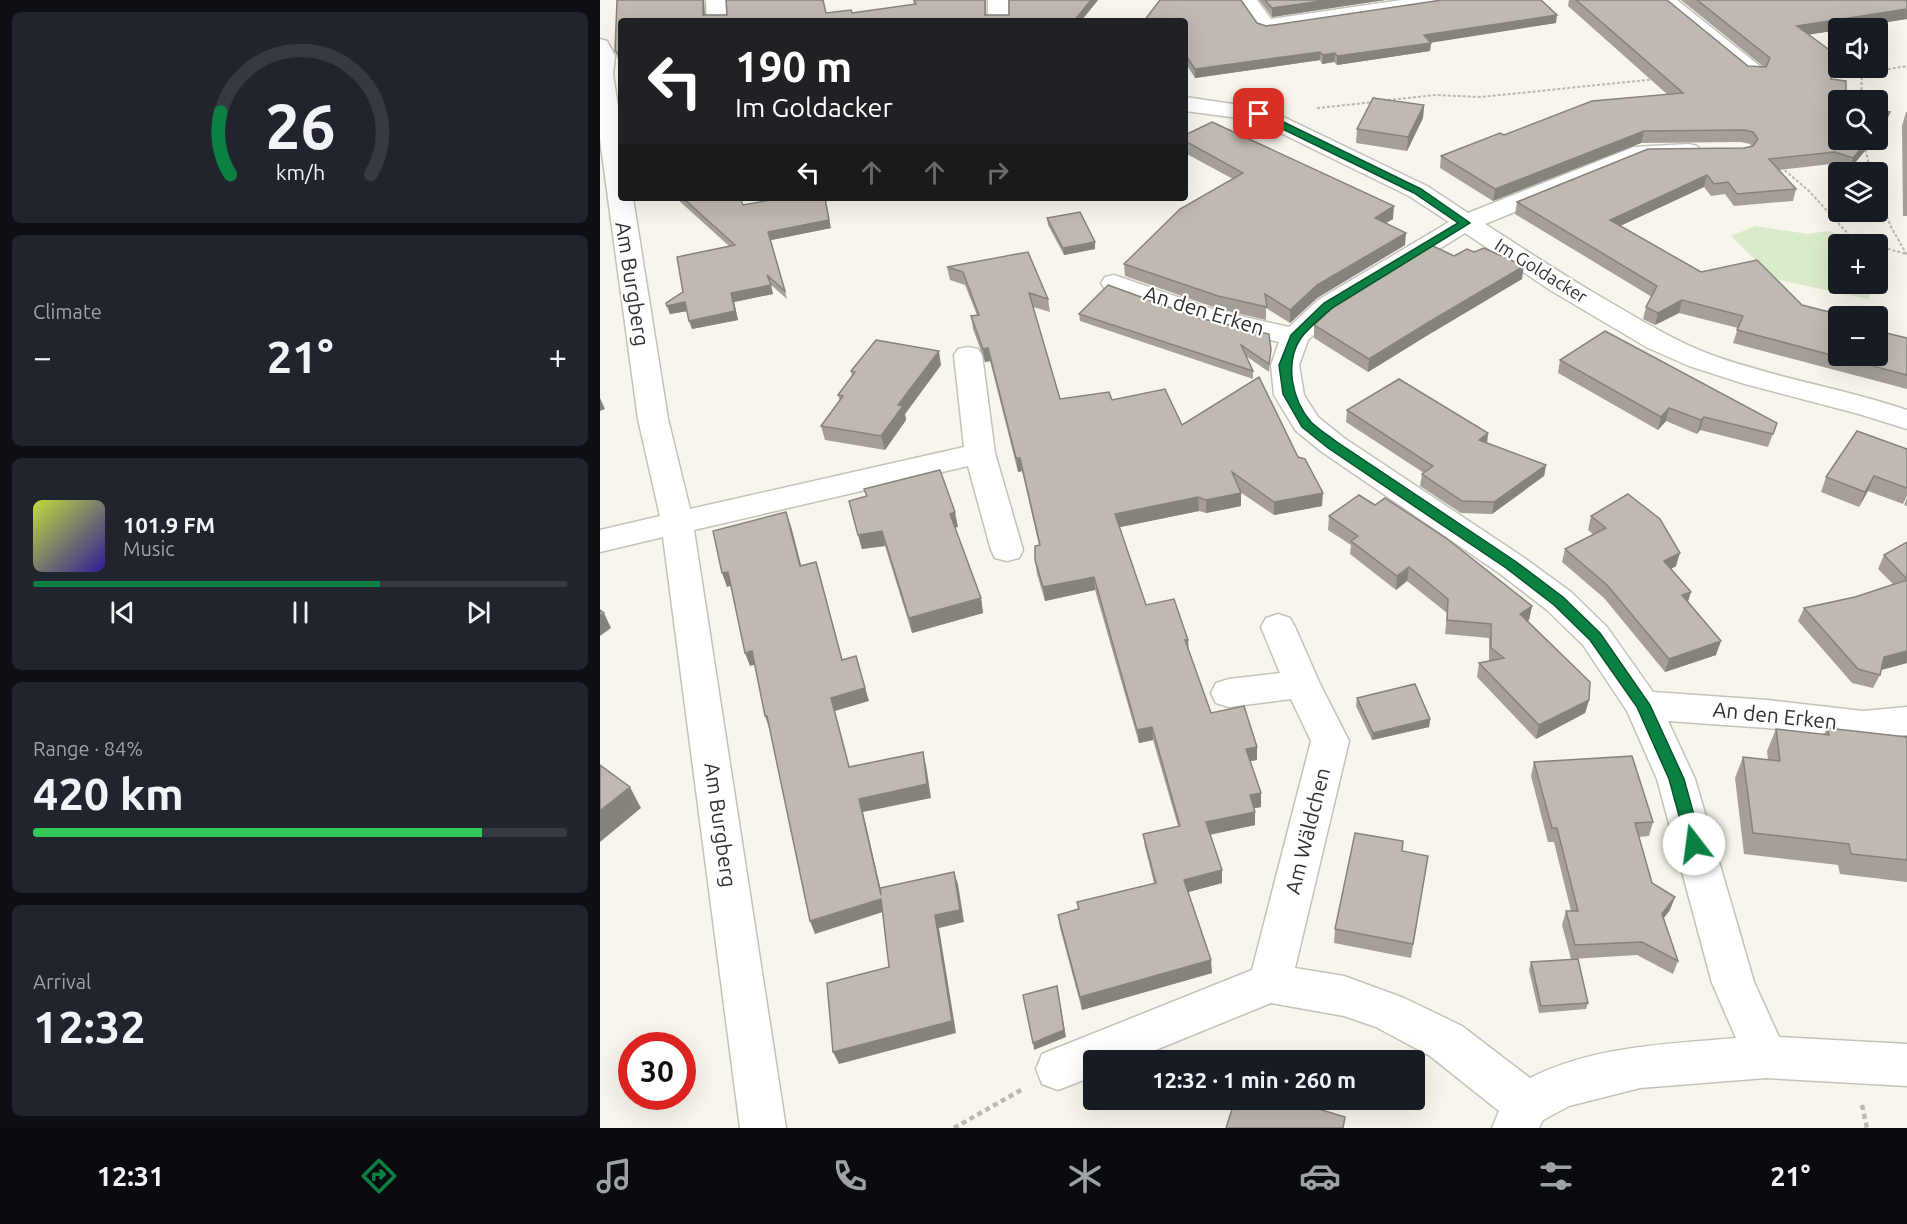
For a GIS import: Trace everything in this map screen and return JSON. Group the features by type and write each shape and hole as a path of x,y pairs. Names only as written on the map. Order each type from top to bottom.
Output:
{"street":[{"path":"716,0 717,18"},
{"path":"998,0 998,18"},
{"path":"1246,0 1266,26 1442,0"},
{"path":"1665,0 1755,71"},
{"path":"600,38 618,36"},
{"name":"Am Burgberg","path":"600,45 604,56 602,74 611,225 676,521 763,1128"},
{"name":"Im Goldacker","path":"1188,104 1259,114 1418,191 1559,284 1658,342 1699,360 1755,378 1869,407 1907,420"},
{"path":"1708,151 1642,152 1465,223 1328,306 1295,337 1285,365 1289,394 1307,424 1333,445 1511,565 1558,601 1595,636 1643,705 1676,779 1733,983 1766,1056"},
{"name":"An den Erken","path":"1114,283 1210,317 1295,337"},
{"path":"968,355 980,453 1007,550"},
{"path":"600,541 676,521 980,453"},
{"name":"Am Wäldchen","path":"1270,983 1330,741 1302,684 1278,627"},
{"path":"1229,693 1302,684"},
{"name":"An den Erken","path":"1643,705 1757,713 1863,725 1907,721"},
{"path":"1058,1069 1270,983 1344,996 1389,1012 1446,1041 1521,1116 1561,1086 1640,1067 1766,1056 1907,1065"}],"path":[{"path":"1888,69 1907,66"},
{"path":"1259,114 1436,95 1481,97 1664,79"},
{"path":"1774,165 1785,169 1809,191 1848,234"},
{"path":"1888,219 1907,255"},
{"path":"1888,249 1907,255"},
{"path":"954,1128 1058,1069"}],"green space":[{"path":"1755,226 1808,234 1828,231 1837,234 1828,234 1828,290 1775,279 1731,236"},
{"path":"1845,294 1870,294 1868,299"}],"building":[{"path":"617,0 703,0 703,15 727,15 726,0 823,0 826,13 851,10 852,13 916,4 914,0 985,0 985,15 1009,15 1009,0 1091,0 1076,18 618,18 618,53 615,51"},
{"path":"1160,0 1241,0 1257,23 1266,26 1442,0 1541,0 1557,15 1424,35 1431,43 1337,56 1335,53 1323,55 1320,52 1195,69 1188,58 1188,18 1146,18"},
{"path":"1265,0 1329,0 1272,8"},
{"path":"1576,0 1667,0 1748,66 1766,67 1770,58 1697,0 1907,0 1907,9 1849,18 1828,18 1828,21 1797,26 1828,49 1828,78 1846,81 1846,90 1828,90 1828,150 1860,150 1853,158 1835,152 1769,159 1796,189 1737,194 1728,182 1714,184 1707,175 1610,220 1701,272 1757,260 1802,305 1828,312 1828,354 1737,330 1743,316 1682,300 1658,313 1646,307 1657,286 1517,202 1648,149 1744,148 1753,146 1758,139 1753,132 1744,130 1644,131 1495,189 1441,156 1500,133 1504,135 1592,101 1683,93"},
{"path":"1373,98 1424,105 1408,137 1357,129"},
{"path":"1212,122 1394,206 1375,218 1406,233 1317,285 1290,310 1265,294 1267,307 1218,296 1124,264 1180,209 1243,173 1188,143 1188,134"},
{"path":"686,201 741,201 743,205 765,201 826,201 829,220 768,232 785,291 767,275 771,285 731,293 735,311 689,321 685,302 667,306 666,303 683,292 677,257 735,245"},
{"path":"1080,212 1095,242 1063,248 1047,218"},
{"path":"1431,245 1454,256 1467,249 1474,252 1484,248 1524,266 1369,359 1314,325 1340,301"},
{"path":"1028,252 1048,299 1029,293 1060,399 1109,392 1112,400 1165,389 1182,425 1259,377 1298,457 1305,459 1323,493 1274,502 1232,472 1241,493 1206,500 1198,497 1115,514 1146,605 1174,599 1188,640 1185,640 1211,713 1244,706 1257,747 1246,749 1261,793 1250,795 1255,812 1206,822 1222,870 1184,880 1211,960 1080,997 1058,915 1079,909 1077,902 1156,883 1143,834 1180,826 1152,727 1137,730 1094,577 1043,587 1035,560 1035,546 1040,545 1020,458 1016,458 988,348 983,349 971,316 979,315 963,272 947,267"},
{"path":"1108,285 1199,318 1269,334 1271,350 1269,364 1241,345 1253,371 1079,314"},
{"path":"1605,331 1777,423 1773,434 1704,417 1701,420 1669,408 1661,417 1560,360"},
{"path":"1888,333 1907,338 1907,375 1873,366 1888,366"},
{"path":"876,340 939,351 898,405 903,406 881,436 821,426 843,396 838,395 855,372 851,371"},
{"path":"1399,379 1488,433 1479,440 1546,465 1494,502 1462,501 1422,474 1433,466 1347,410"},
{"path":"1857,431 1907,449 1907,488 1874,476 1865,492 1826,477"},
{"path":"940,470 955,512 950,514 981,598 909,618 882,531 858,535 849,501 867,496 864,489"},
{"path":"1628,494 1660,519 1680,553 1664,561 1691,592 1682,595 1721,641 1669,659 1607,585 1565,549 1606,528 1591,516"},
{"path":"1359,495 1375,505 1385,498 1446,538 1532,606 1520,614 1590,682 1589,700 1539,725 1479,663 1504,658 1491,648 1491,624 1447,620 1448,599 1409,567 1397,576 1351,541 1358,536 1329,516"},
{"path":"786,512 800,566 816,562 842,660 856,656 865,688 831,698 849,767 923,752 927,784 859,799 881,895 880,888 954,872 960,910 935,915 952,1021 833,1052 827,983 889,967 881,899 810,921 752,651 745,653 728,572 722,573 713,531"},
{"path":"1907,542 1907,579 1884,555"},
{"path":"1907,580 1907,651 1884,657 1880,675 1858,669 1804,608 1855,597"},
{"path":"1415,684 1430,719 1373,733 1357,698"},
{"path":"1827,728 1907,737 1907,860 1851,854 1849,844 1753,833 1743,757 1780,761 1776,729 1829,735"},
{"path":"1632,756 1653,822 1635,823 1652,883 1675,897 1662,914 1678,961 1642,942 1575,945 1566,911 1578,911 1557,828 1552,828 1534,762"},
{"path":"600,765 630,787 600,811"},
{"path":"1355,833 1403,841 1402,851 1428,856 1413,944 1335,929"},
{"path":"1578,959 1588,1003 1541,1006 1531,962"},
{"path":"1057,986 1064,1030 1033,1043 1023,995"},
{"path":"1232,1110 1322,1110 1345,1117 1343,1128 1226,1128"}],"route":[{"path":"1259,114 1418,191 1465,223 1328,306 1295,337 1285,365 1289,394 1307,424 1333,445 1511,565 1558,601 1595,636 1643,705 1676,779 1694,844"}]}
